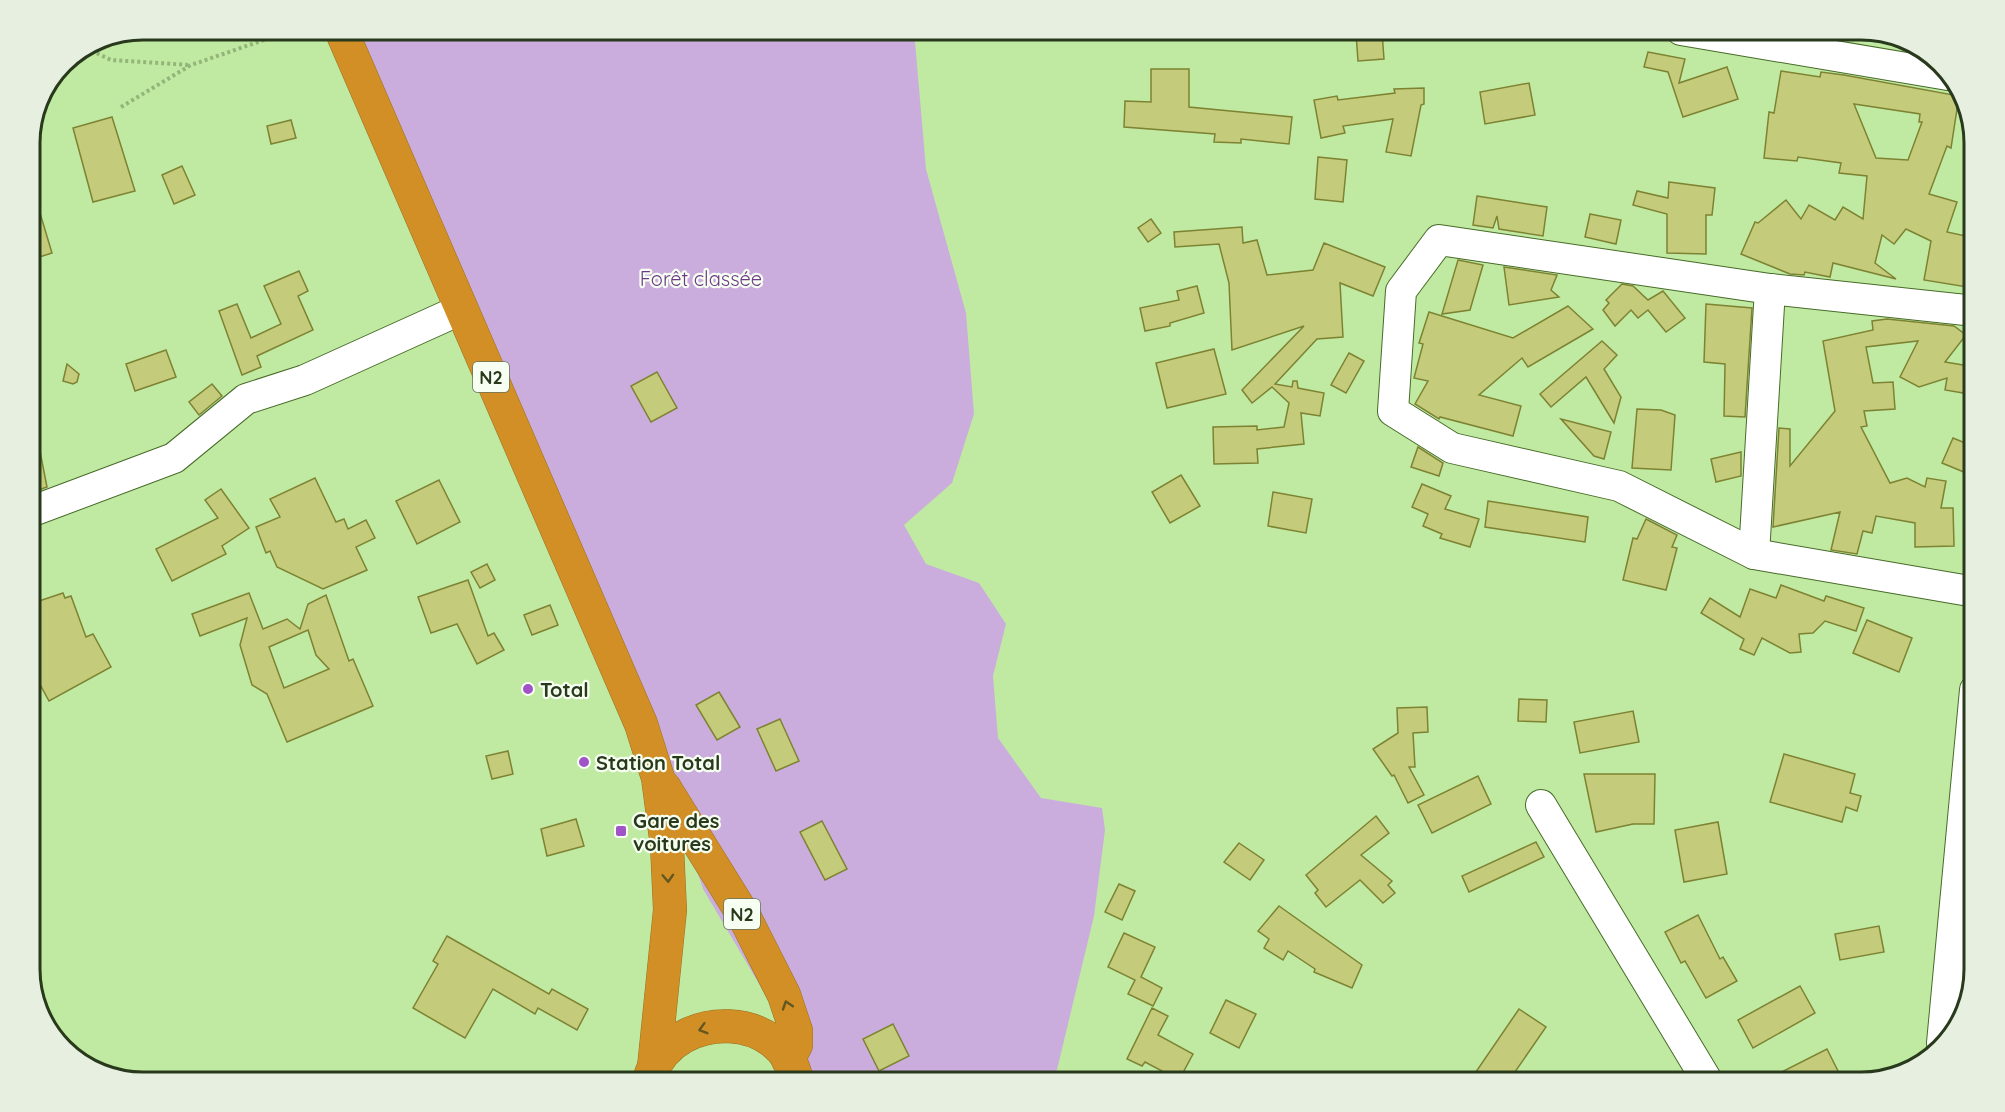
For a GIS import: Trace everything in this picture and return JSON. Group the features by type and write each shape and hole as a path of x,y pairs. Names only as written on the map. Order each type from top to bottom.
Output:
{"highway":[{"name":"N2","path":"345,40 642,724 658,778 666,846 670,910 651,1072"},
{"name":"N2","path":"658,778 744,916 784,995 796,1031 797,1072"},
{"path":"653,1072 667,1048 686,1034 707,1026 731,1025 753,1031 773,1043 795,1072"}],"street":[{"path":"1784,40 1935,72"},
{"path":"1964,310 1770,289 1439,240 1401,291 1393,411 1452,448 1619,486 1754,554 1964,590"},
{"path":"1754,554 1770,289"},
{"path":"41,508 174,458 246,399 305,381 462,309"},
{"path":"1541,806 1702,1072"},
{"path":"1943,1031 1964,822"}],"path":[{"path":"121,107 190,65 264,40"},
{"path":"96,53 111,60 190,65"}],"green space":[{"name":"Forêt classée","path":"327,40 915,40 926,169 966,313 974,414 952,483 904,525 926,564 979,583 1006,624 993,676 998,738 1041,798 1102,808 1105,830 1094,916 1056,1072 811,1072 703,889 672,795 644,759"}],"building":[{"path":"1356,40 1383,40 1384,59 1358,61"},
{"path":"1648,52 1685,59 1679,83 1727,67 1738,99 1683,117 1668,72 1644,67"},
{"path":"1151,69 1189,69 1189,107 1292,117 1289,144 1241,139 1241,143 1214,142 1215,134 1124,127 1125,101 1151,102"},
{"path":"1781,71 1820,77 1821,72 1844,75 1952,95 1958,106 1951,148 1947,146 1929,194 1957,202 1947,232 1964,236 1964,287 1924,280 1931,241 1906,229 1894,244 1882,235 1875,263 1896,279 1833,263 1830,277 1805,272 1804,275 1790,274 1741,254 1755,222 1758,223 1786,200 1801,219 1809,205 1835,220 1843,207 1863,219 1867,176 1839,173 1841,163 1798,157 1797,161 1764,158 1769,112 1774,113","holes":["1854,104 1920,114 1919,122 1922,122 1908,160 1876,158"]},
{"path":"1529,83 1535,115 1485,124 1480,92"},
{"path":"1424,88 1424,104 1421,105 1411,156 1386,152 1393,119 1343,126 1345,133 1321,138 1314,100 1337,96 1338,100 1395,93 1394,89"},
{"path":"112,117 135,191 93,202 73,128"},
{"path":"291,120 296,138 271,144 267,126"},
{"path":"1318,157 1347,160 1343,202 1315,199"},
{"path":"182,166 195,195 174,204 162,175"},
{"path":"1669,182 1715,188 1712,215 1706,215 1706,254 1667,253 1667,214 1633,205 1637,191 1668,198"},
{"path":"1477,196 1547,207 1543,236 1499,229 1497,216 1493,228 1473,225"},
{"path":"1590,214 1621,220 1616,244 1585,237"},
{"path":"41,216 52,253 41,256"},
{"path":"1151,219 1161,233 1148,242 1138,228"},
{"path":"1242,227 1243,243 1257,240 1267,275 1313,270 1324,243 1385,267 1373,296 1340,283 1343,337 1317,339 1275,384 1292,387 1293,381 1297,381 1298,388 1324,393 1320,416 1301,413 1304,444 1257,449 1258,463 1214,464 1213,427 1257,426 1257,430 1284,427 1289,403 1272,387 1252,403 1242,390 1304,326 1232,350 1229,283 1219,244 1175,247 1174,232"},
{"path":"1458,260 1483,265 1470,310 1442,314"},
{"path":"1504,267 1557,275 1551,290 1559,297 1509,305"},
{"path":"299,271 308,291 298,296 313,330 257,356 261,367 242,375 219,311 237,304 251,338 281,324 264,286"},
{"path":"1622,284 1633,286 1648,300 1663,291 1685,318 1666,332 1648,310 1638,318 1631,310 1615,326 1603,310 1609,303 1606,300"},
{"path":"1197,286 1204,313 1170,323 1170,326 1145,331 1140,308 1179,300 1177,291"},
{"path":"1706,304 1752,308 1745,417 1724,416 1725,364 1704,362"},
{"path":"1568,306 1593,329 1528,367 1522,358 1479,395 1521,406 1513,436 1440,417 1439,419 1415,404 1428,381 1414,378 1423,344 1419,343 1429,312 1513,338"},
{"path":"1887,319 1954,326 1964,334 1964,338 1945,362 1964,365 1964,393 1945,390 1947,378 1919,387 1900,377 1918,341 1866,347 1873,383 1893,382 1895,409 1864,411 1867,426 1861,427 1890,483 1907,478 1925,487 1927,478 1946,481 1941,508 1953,508 1954,546 1915,547 1915,523 1876,516 1872,533 1863,531 1857,554 1831,550 1840,512 1773,527 1779,428 1790,429 1790,466 1835,411 1823,341 1873,330 1872,321"},
{"path":"1602,341 1617,355 1604,369 1621,397 1614,423 1586,377 1551,407 1540,394"},
{"path":"1214,349 1226,394 1167,408 1156,363"},
{"path":"166,350 176,377 135,391 126,364"},
{"path":"1349,353 1364,361 1346,393 1331,385"},
{"path":"67,364 79,374 77,382 73,384 63,381"},
{"path":"657,372 677,408 651,422 631,386"},
{"path":"212,384 222,396 199,415 189,402"},
{"path":"1637,409 1661,410 1675,415 1671,470 1632,468"},
{"path":"1561,419 1611,432 1604,459 1594,456"},
{"path":"1953,438 1964,442 1964,472 1942,463"},
{"path":"1418,447 1443,463 1439,476 1411,467"},
{"path":"1741,452 1741,476 1716,482 1711,459"},
{"path":"41,456 47,487 41,489"},
{"path":"1181,475 1200,506 1170,523 1152,492"},
{"path":"315,478 336,522 344,519 348,529 366,520 375,538 356,547 367,570 323,589 277,567 270,551 266,553 256,527 280,517 270,499"},
{"path":"439,480 460,522 417,544 396,501"},
{"path":"1422,484 1451,496 1445,509 1479,519 1470,547 1440,538 1442,534 1423,526 1428,514 1412,507"},
{"path":"221,489 249,528 222,546 226,554 172,581 156,549 218,518 205,500"},
{"path":"1273,492 1312,499 1306,533 1268,526"},
{"path":"1488,501 1588,517 1585,542 1485,527"},
{"path":"1646,519 1677,535 1672,547 1677,548 1666,590 1623,580 1633,538 1637,539"},
{"path":"487,564 495,580 480,588 471,572"},
{"path":"468,580 488,636 494,633 504,650 477,664 457,624 431,633 418,597"},
{"path":"1781,585 1824,601 1826,596 1864,608 1856,631 1825,621 1813,633 1799,634 1801,652 1790,653 1762,638 1754,655 1740,649 1744,639 1701,613 1710,598 1740,617 1750,589 1776,598"},
{"path":"63,593 65,598 71,596 86,637 93,634 111,667 49,701 41,686 41,600"},
{"path":"249,593 263,629 287,619 300,629 308,604 326,595 349,661 353,659 373,706 287,742 267,694 252,685 240,645 247,618 200,636 192,614","holes":["308,630 316,655 329,669 284,688 269,647"]},
{"path":"550,605 558,625 532,635 524,615"},
{"path":"1867,620 1912,638 1899,672 1853,653"},
{"path":"719,692 740,727 717,740 696,705"},
{"path":"1519,699 1547,700 1546,722 1518,721"},
{"path":"1427,707 1428,732 1413,733 1415,767 1409,767 1424,795 1408,803 1394,775 1392,776 1373,749 1398,733 1397,708"},
{"path":"1633,711 1639,742 1580,753 1574,722"},
{"path":"780,719 799,761 776,771 757,729"},
{"path":"508,751 513,774 492,779 486,756"},
{"path":"1784,754 1855,774 1850,793 1861,796 1857,811 1846,807 1842,822 1770,802"},
{"path":"1584,774 1655,774 1654,824 1633,824 1596,832"},
{"path":"1478,776 1491,804 1432,833 1418,805"},
{"path":"1376,816 1389,833 1361,855 1392,881 1388,885 1395,893 1383,903 1360,880 1326,907 1315,893 1318,890 1306,875"},
{"path":"576,819 584,846 547,856 541,829"},
{"path":"822,821 847,869 825,880 800,832"},
{"path":"1718,822 1727,874 1684,882 1675,830"},
{"path":"1536,842 1544,857 1469,892 1462,876"},
{"path":"1239,843 1264,860 1250,880 1224,862"},
{"path":"1119,884 1135,891 1122,920 1105,912"},
{"path":"1279,906 1362,965 1352,988 1314,972 1315,969 1288,951 1283,960 1264,948 1269,939 1258,931"},
{"path":"1698,915 1720,959 1723,957 1737,981 1706,998 1685,961 1681,963 1665,932"},
{"path":"1879,926 1884,952 1840,960 1835,934"},
{"path":"1124,933 1155,947 1141,977 1162,988 1153,1006 1128,994 1135,980 1108,967"},
{"path":"447,936 549,994 552,989 588,1009 577,1030 538,1008 535,1014 493,989 465,1038 413,1008 438,964 433,961"},
{"path":"1800,986 1815,1013 1753,1048 1738,1020"},
{"path":"1226,1000 1256,1014 1239,1048 1210,1033"},
{"path":"1152,1008 1168,1016 1158,1035 1193,1054 1183,1072 1164,1072 1145,1062 1142,1066 1127,1059"},
{"path":"1519,1009 1546,1027 1515,1072 1476,1072"},
{"path":"893,1024 909,1056 879,1071 863,1039"},
{"path":"1827,1049 1838,1072 1782,1072"}],"place":[{"name":"Total","path":"528,689"},
{"name":"Station Total","path":"584,762"},
{"name":"Gare des voitures","path":"621,831"}]}
